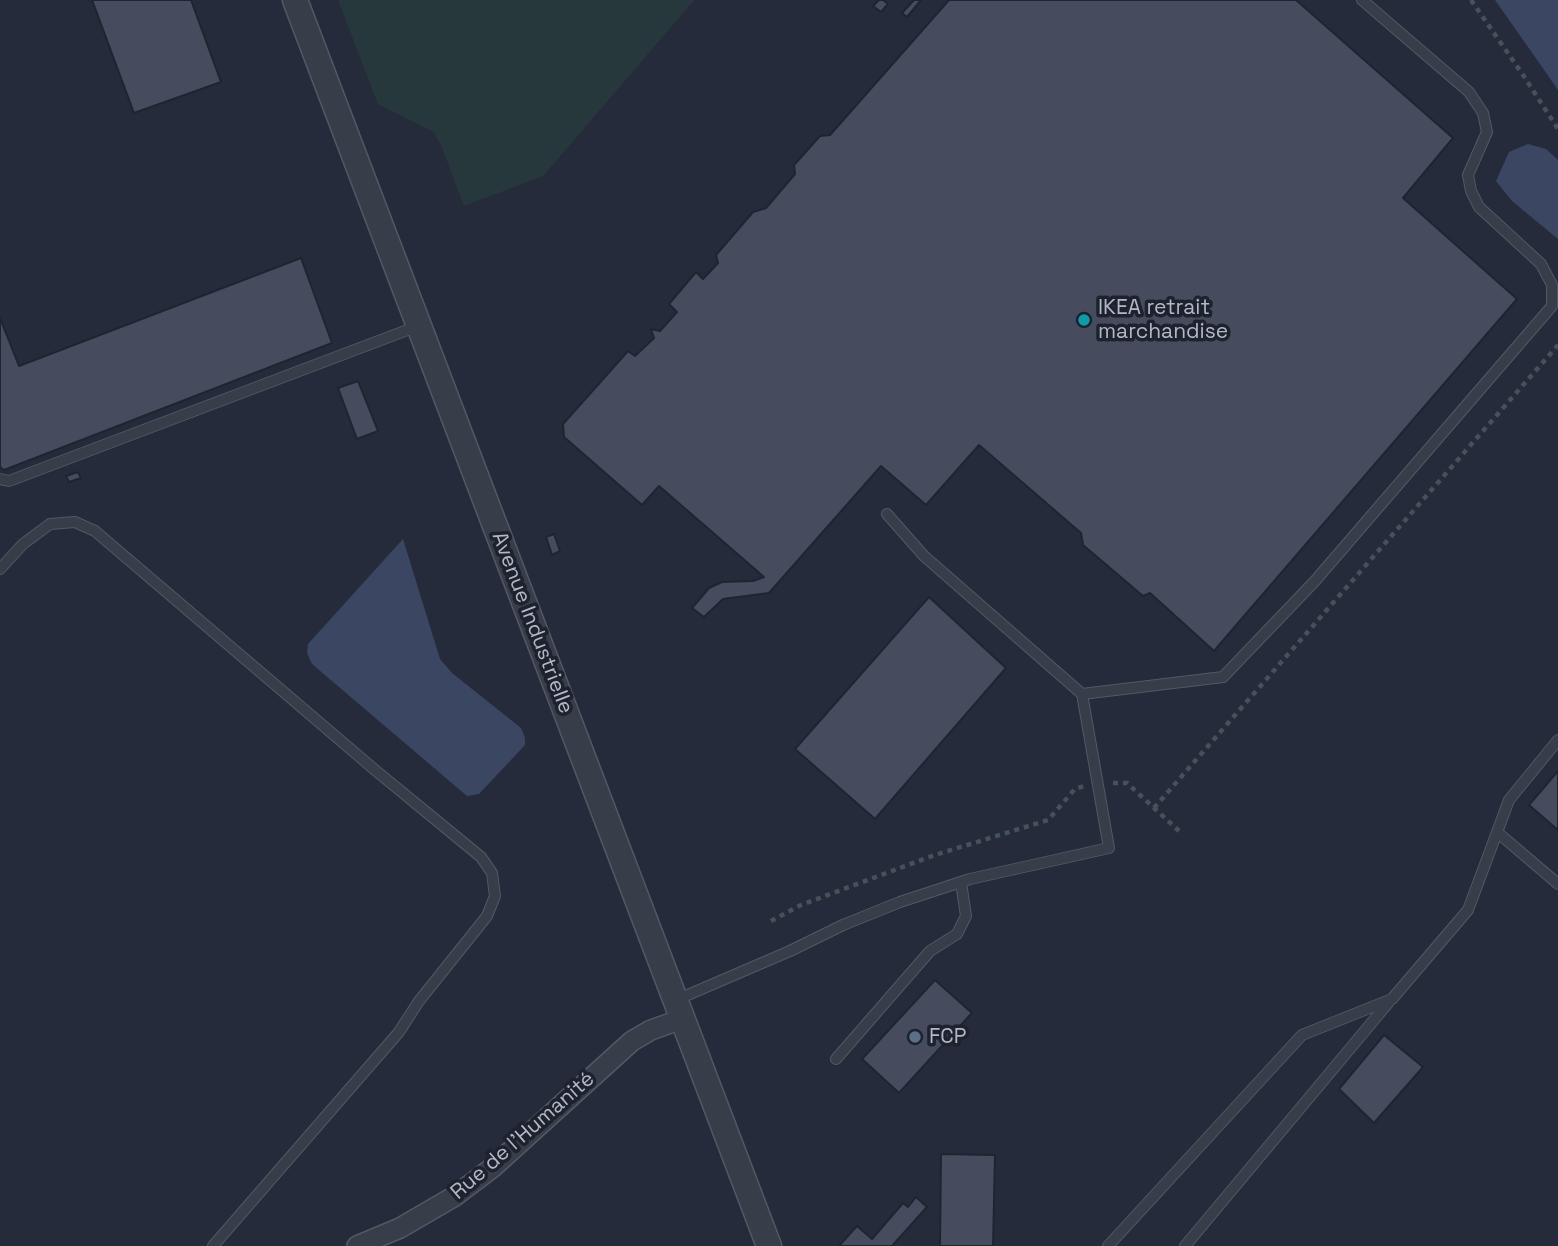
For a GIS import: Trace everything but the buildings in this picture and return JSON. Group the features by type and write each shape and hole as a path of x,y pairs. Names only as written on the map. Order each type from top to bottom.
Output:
{"street":[{"name":"Avenue Industrielle","path":"295,0 769,1246"},
{"name":"Rue de l'Humanité","path":"357,1246 400,1228 455,1196 492,1168 632,1041 679,1010"}],"lane":[{"path":"1082,694 1223,677 1314,582 1552,306 1552,285 1541,264 1479,207 1471,191 1468,175 1487,132 1483,113 1469,92 1362,0"},
{"path":"0,479 9,481 419,326"},
{"path":"679,1010 790,951 872,913 961,882 1109,848 1082,694 924,556 887,514"},
{"path":"0,569 23,544 50,524 75,522 95,531 375,771 481,857 492,873 495,896 486,916 419,1001 399,1032 213,1246"},
{"path":"1185,1246 1468,910 1508,800 1558,740"},
{"path":"1497,832 1558,884"},
{"path":"836,1059 930,951 957,934 966,916 961,882"},
{"path":"1108,1246 1302,1035 1392,999"}],"path":[{"path":"1471,0 1558,129"},
{"path":"1154,808 1558,345"},
{"path":"771,921 801,905 935,855 1048,820 1075,789 1083,786 1127,783 1179,831"}],"shaded area":[{"path":"338,0 694,0 543,176 464,206 434,132 378,104"}],"water":[{"path":"1495,0 1558,0 1558,90 1540,64"},
{"path":"1528,144 1546,149 1558,160 1558,239 1512,201 1496,181 1509,152"},
{"path":"403,539 440,659 452,673 521,728 525,738 525,745 479,794 467,796 312,664 307,653 308,644"}],"place":[{"name":"IKEA retrait marchandise","path":"1084,320"},
{"name":"FCP","path":"915,1037"}]}
